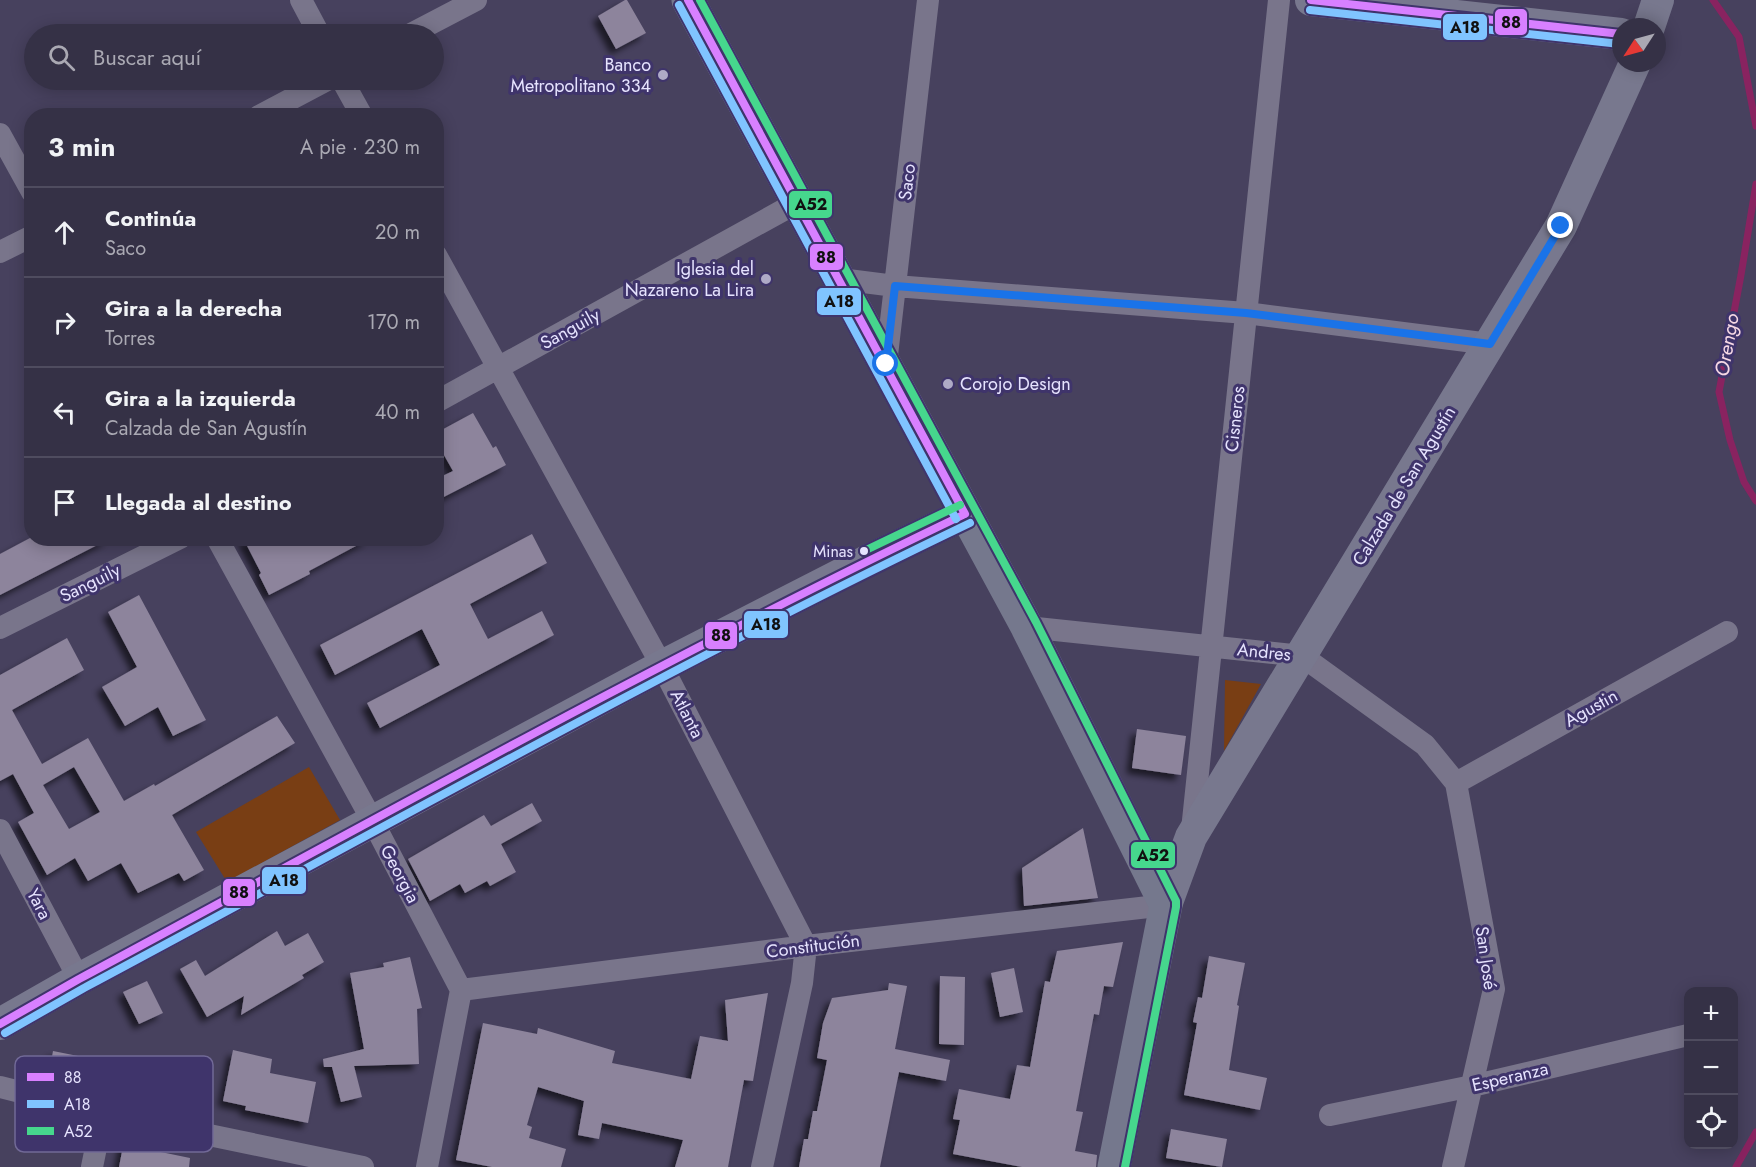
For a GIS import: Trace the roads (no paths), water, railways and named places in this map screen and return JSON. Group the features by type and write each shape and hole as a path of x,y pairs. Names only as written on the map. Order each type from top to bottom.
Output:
{"main road":[{"path":"688,0 1027,627 1166,905 1114,1167"}],"street":[{"path":"301,0 314,24"},
{"path":"430,24 476,0"},
{"name":"Saco","path":"886,364 928,0"},
{"name":"Cisneros","path":"1191,837 1279,0"},
{"path":"1311,0 1612,33"},
{"path":"1652,18 1658,0"},
{"name":"Calzada de San Agustín","path":"1166,905 1191,837 1561,226 1631,72"},
{"path":"274,108 308,90"},
{"path":"348,90 358,108"},
{"path":"0,134 24,178"},
{"name":"Sanguily","path":"444,398 798,202"},
{"path":"0,252 24,240"},
{"name":"Atlanta","path":"444,270 662,666 806,946"},
{"path":"840,279 895,286 1246,313 1490,344"},
{"path":"0,1024 372,820 662,666 869,560 965,514"},
{"name":"Sanguily","path":"0,628 164,546"},
{"name":"Georgia","path":"221,546 372,820 461,990"},
{"name":"Andres","path":"1027,627 1302,656 1425,745 1456,783"},
{"name":"Agustin","path":"1456,783 1727,632"},
{"name":"San José","path":"1453,1167 1494,989 1456,783"},
{"name":"Yara","path":"0,830 79,979"},
{"name":"Constitución","path":"461,990 806,946 1166,905"},
{"path":"762,1167 802,983 806,946"},
{"path":"427,1167 461,990"},
{"name":"Esperanza","path":"1330,1116 1472,1086 1684,1036"},
{"path":"0,1087 15,1091"},
{"path":"213,1136 363,1167"},
{"path":"92,1167 95,1152"}],"waterway":[{"name":"Orengo","path":"1713,0 1739,37 1756,126"},
{"name":"Orengo","path":"1756,184 1719,392 1730,440 1744,482 1756,501"},
{"name":"Orengo","path":"1736,1167 1756,1132"}],"place":[{"name":"Banco Metropolitano 334","path":"663,75"},
{"name":"Iglesia del Nazareno La Lira","path":"766,279"},
{"name":"Corojo Design","path":"948,384"},
{"name":"Minas","path":"864,551"}]}
